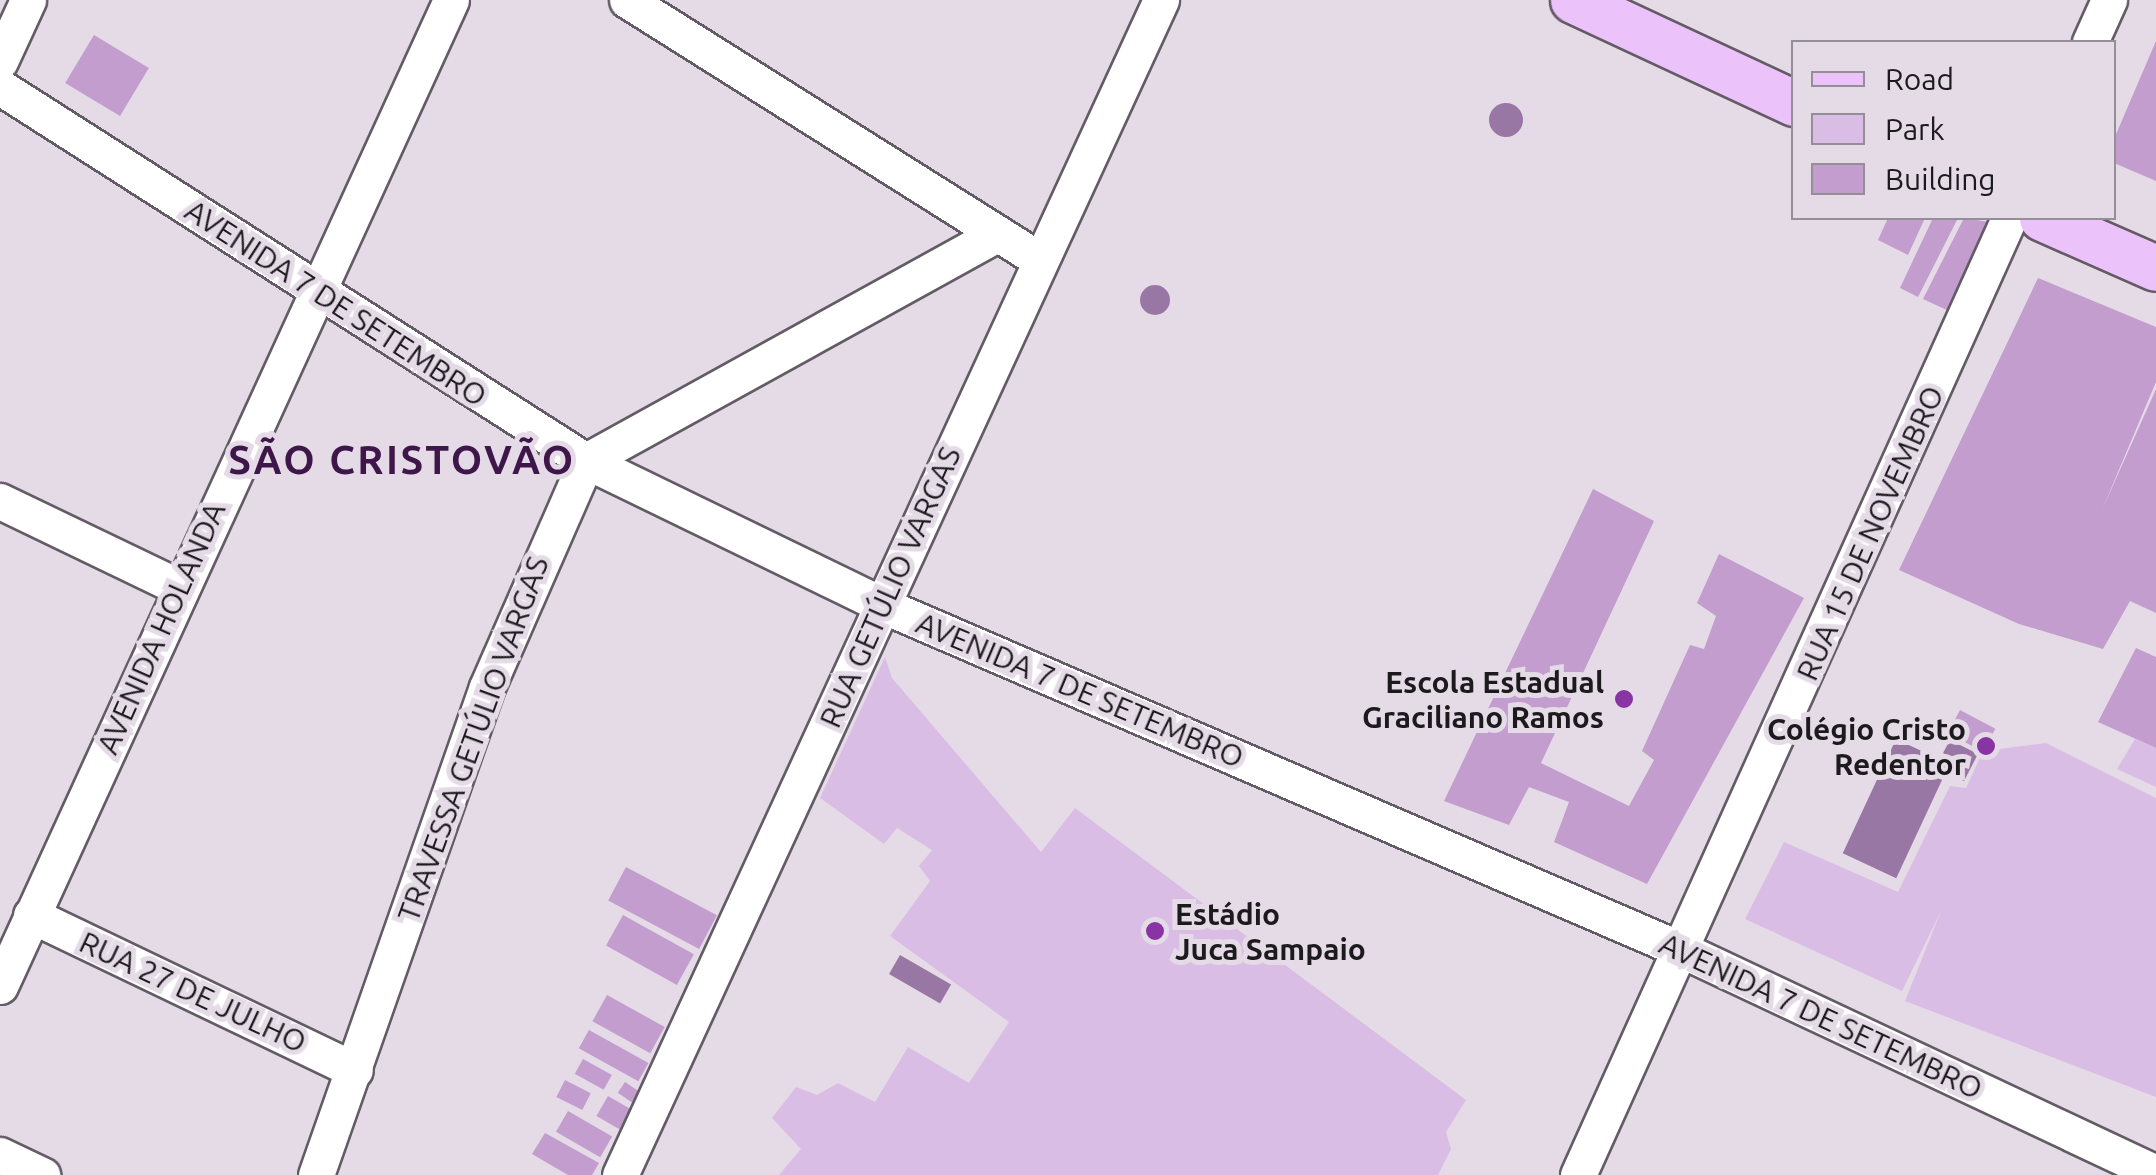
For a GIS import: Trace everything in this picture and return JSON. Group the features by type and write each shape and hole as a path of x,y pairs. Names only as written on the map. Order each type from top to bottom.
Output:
{"main road":[{"path":"1572,0 1791,102"},
{"path":"2047,220 2156,268"}],"street":[{"path":"0,61 28,0"},
{"name":"AVENIDA HOLANDA","path":"0,986 179,587 452,0"},
{"path":"627,0 992,237 1039,259"},
{"name":"RUA GETÚLIO VARGAS","path":"620,1175 1161,0"},
{"path":"2091,40 2109,0"},
{"name":"AVENIDA 7 DE SETEMBRO","path":"0,87 314,293 586,461 882,605 1682,950 2156,1173"},
{"name":"RUA 15 DE NOVEMBRO","path":"1578,1175 2008,220"},
{"path":"586,461 992,237"},
{"name":"TRAVESSA GETÚLIO VARGAS","path":"316,1175 494,668 586,461"},
{"path":"0,500 179,587"},
{"name":"RUA 27 DE JULHO","path":"31,916 355,1070"},
{"path":"0,1154 42,1175"}],"green space":[{"name":"Estádio Juca Sampaio","path":"885,657 892,678 1041,852 1075,808 1466,1100 1446,1132 1451,1149 1438,1175 779,1175 801,1149 772,1118 796,1087 817,1095 838,1083 875,1102 908,1047 969,1083 1009,1022 890,936 930,881 919,866 932,850 897,828 884,844 820,798"},
{"path":"2135,739 2156,748 2156,787 2117,769"},
{"path":"2046,743 2156,798 2156,1097 1905,1001 1941,911 1902,991 1745,919 1784,842 1898,892 1950,786 1966,788 1983,751"}],"shaded area":[{"path":"1506,103 1518,108 1523,120 1518,132 1506,137 1494,132 1489,120 1494,108"},
{"path":"1155,285 1166,289 1170,300 1166,311 1155,315 1144,311 1140,300 1144,289"},
{"path":"1896,739 1949,764 1896,878 1843,853"},
{"path":"1950,740 1978,754 1964,781 1951,775 1958,761 1943,753"},
{"path":"900,955 951,984 940,1004 889,974"}],"building":[{"path":"94,35 149,68 120,116 65,83"},
{"path":"2156,41 2156,181 2116,164 2116,134"},
{"path":"1887,220 1924,220 1908,255 1878,240"},
{"path":"1932,220 1957,220 1918,297 1900,288"},
{"path":"1963,220 1995,223 1949,311 1923,299"},
{"path":"2038,278 2156,327 2156,382 2102,510 2156,389 2156,613 2130,601 2103,649 2019,624 1899,570"},
{"name":"Escola Estadual Graciliano Ramos","path":"1593,489 1654,521 1541,763 1629,806 1654,760 1642,751 1690,645 1704,649 1716,616 1697,603 1719,554 1804,598 1647,884 1554,842 1569,802 1529,787 1509,825 1444,801"},
{"path":"2136,648 2156,657 2156,748 2098,722"},
{"path":"1960,710 1995,729 1983,752 1948,733"},
{"path":"626,867 717,915 699,949 608,901"},
{"path":"623,915 694,954 677,985 606,946"},
{"path":"607,995 665,1027 650,1053 592,1021"},
{"path":"589,1030 648,1063 638,1081 579,1048"},
{"path":"583,1059 612,1075 604,1090 575,1074"},
{"path":"565,1080 591,1093 582,1110 556,1097"},
{"path":"625,1082 647,1097 640,1108 618,1093"},
{"path":"608,1096 637,1113 626,1133 596,1116"},
{"path":"568,1111 612,1136 600,1157 556,1132"},
{"path":"545,1133 599,1163 592,1175 568,1175 532,1154"}],"place":[{"name":"Escola Estadual Graciliano Ramos","path":"1624,699"},
{"name":"Colégio Cristo Redentor","path":"1986,746"},
{"name":"Estádio Juca Sampaio","path":"1155,931"}],"district":[{"name":"SÃO CRISTOVÃO","path":"402,460"}]}
